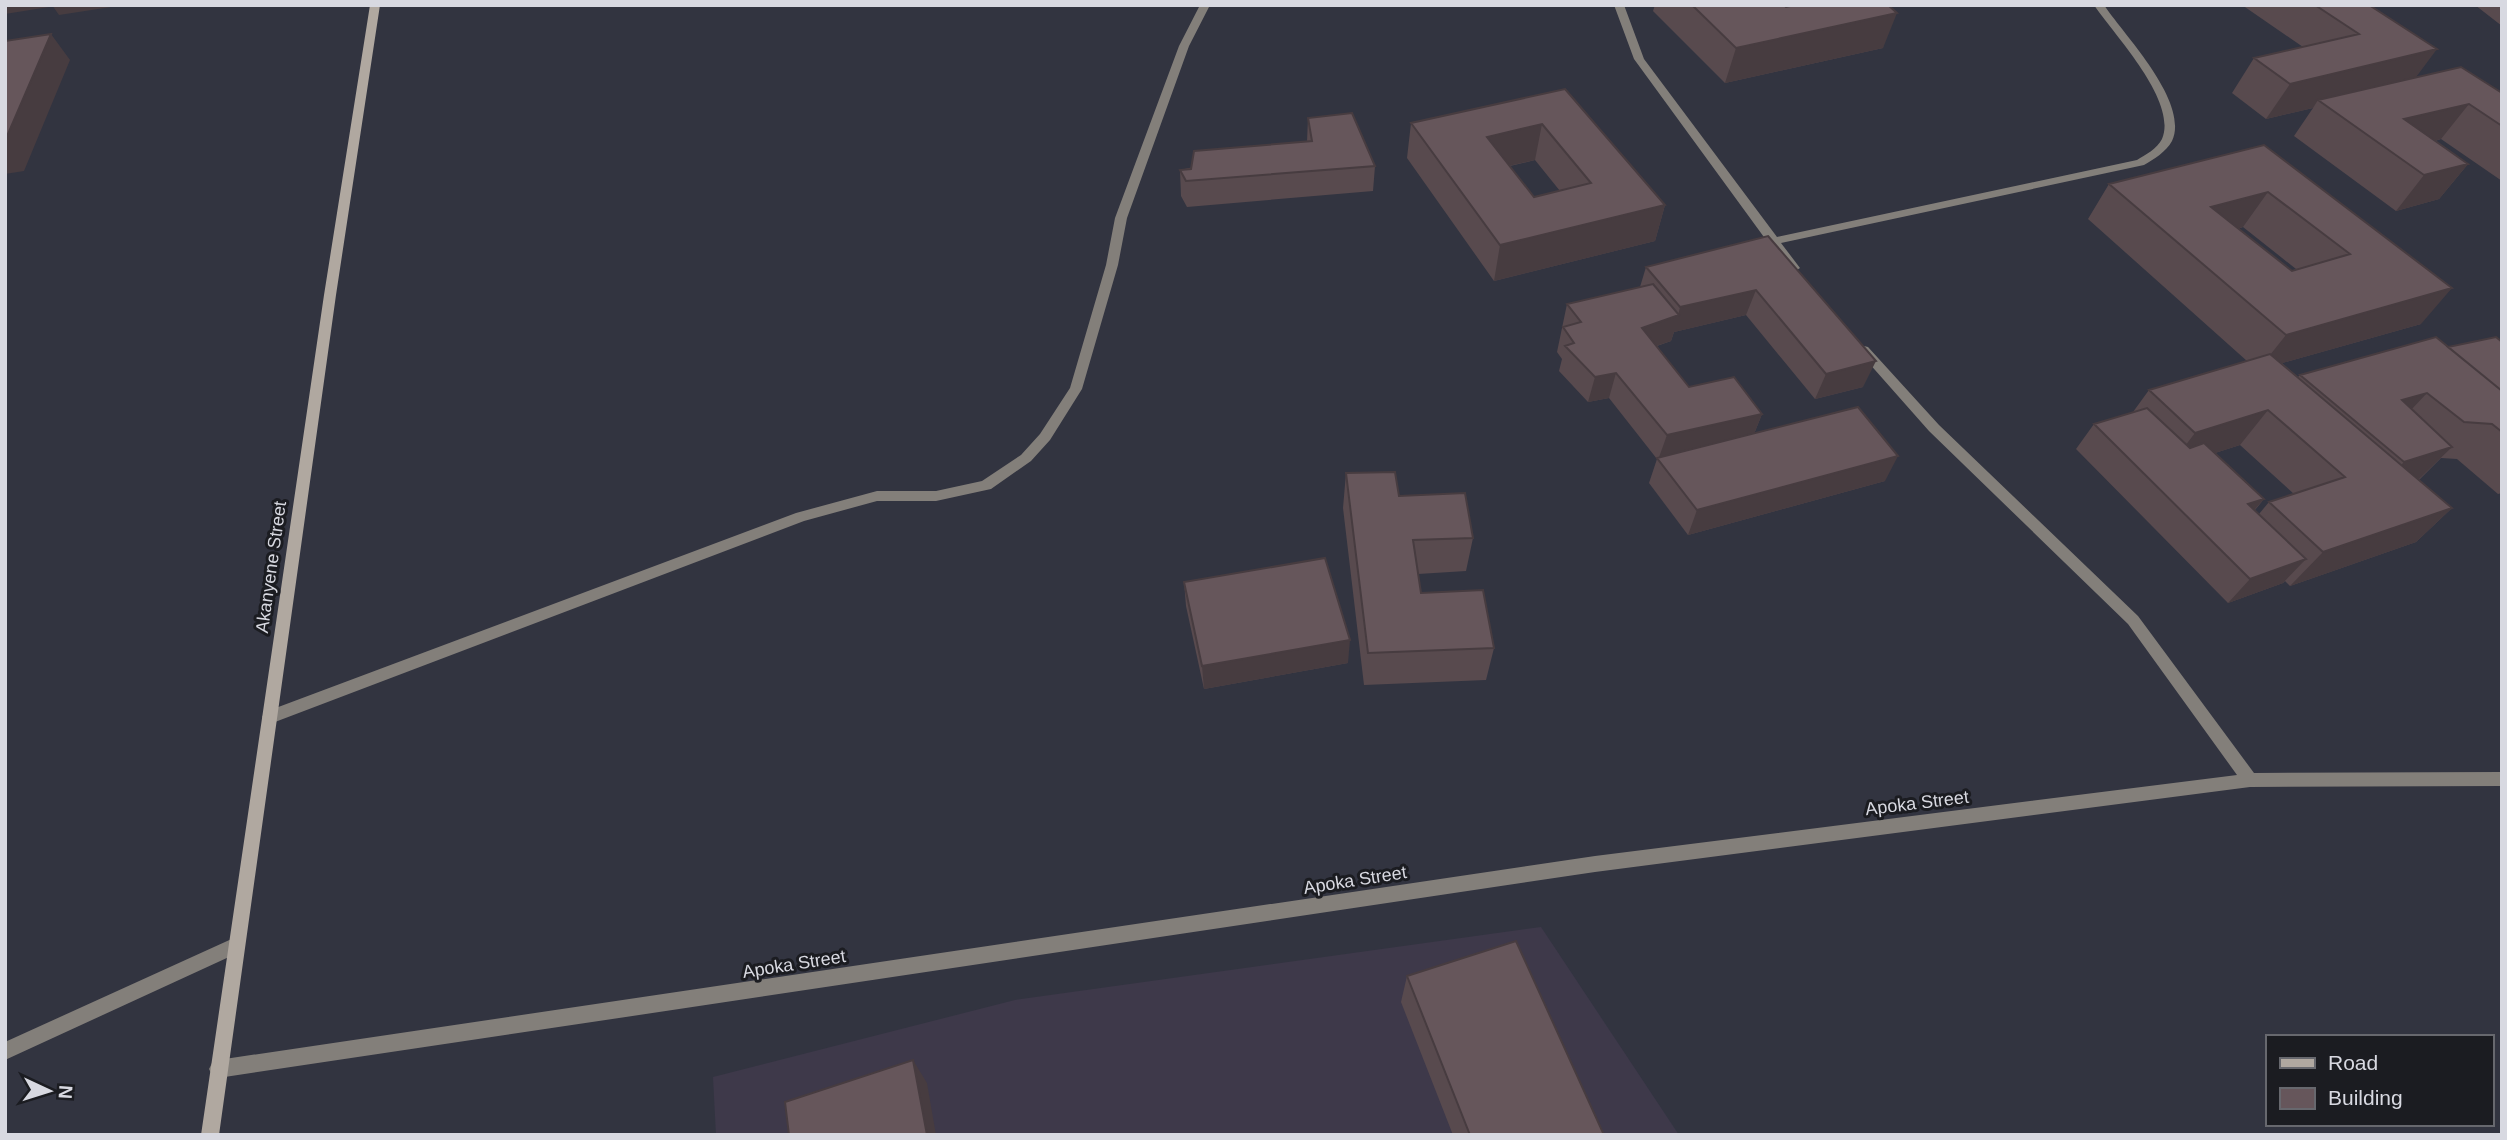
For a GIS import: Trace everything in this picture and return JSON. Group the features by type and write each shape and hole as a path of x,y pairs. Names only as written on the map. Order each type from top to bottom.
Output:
{"street":[{"name":"Akanyene Street","path":"210,1135 375,5"},
{"path":"270,717 801,517 877,496 936,496 986,485 1026,458 1045,437 1076,389 1112,265 1121,218 1184,46 1205,5"},
{"path":"1619,5 1639,59 1806,283"},
{"path":"1773,242 2140,163 2161,148 2168,136 2167,106 2152,77 2099,5"},
{"path":"1851,335 1934,428 2133,620 2250,780"},
{"name":"Apoka Street","path":"218,1069 1595,864 2250,780 2502,779"},
{"path":"5,1051 236,945"}],"shaded area":[{"path":"1541,927 1679,1135 716,1135 713,1077 1015,1000"}],"building":[{"path":"1692,5 1888,5 1897,13 1736,48"},
{"path":"2315,5 2369,5 2437,49 2290,84 2254,58 2359,34"},
{"path":"51,34 5,141 5,41"},
{"path":"2461,67 2502,93 2502,126 2469,104 2404,119 2468,164 2424,175 2318,100"},
{"path":"1565,89 1665,205 1500,245 1411,123","holes":["1542,124 1591,183 1534,197 1487,137"]},
{"path":"1352,113 1375,166 1186,181 1180,170 1191,169 1194,151 1312,141 1308,118"},
{"path":"2264,145 2452,288 2286,335 2109,184","holes":["2268,192 2350,254 2292,271 2211,207"]},
{"path":"1768,236 1876,361 1826,374 1756,290 1680,307 1646,267"},
{"path":"1653,284 1679,315 1642,328 1689,387 1734,377 1762,414 1667,435 1616,373 1595,377 1565,346 1574,343 1563,327 1581,322 1567,304"},
{"path":"2436,337 2502,391 2502,432 2492,424 2464,422 2427,393 2402,400 2452,447 2404,462 2300,375"},
{"path":"2496,337 2502,342 2502,391 2448,347"},
{"path":"2270,354 2452,508 2323,552 2269,502 2345,477 2268,410 2195,433 2149,390"},
{"path":"1858,407 1898,456 1697,510 1657,458"},
{"path":"2147,408 2190,448 2204,443 2264,499 2248,504 2306,559 2250,579 2094,424"},
{"path":"1395,472 1399,496 1465,493 1473,538 1413,540 1421,593 1483,590 1494,648 1368,653 1346,473"},
{"path":"1325,558 1350,640 1202,666 1184,582"},
{"path":"1516,941 1604,1135 1470,1135 1407,976"},
{"path":"913,1060 927,1135 789,1135 785,1102"}]}
